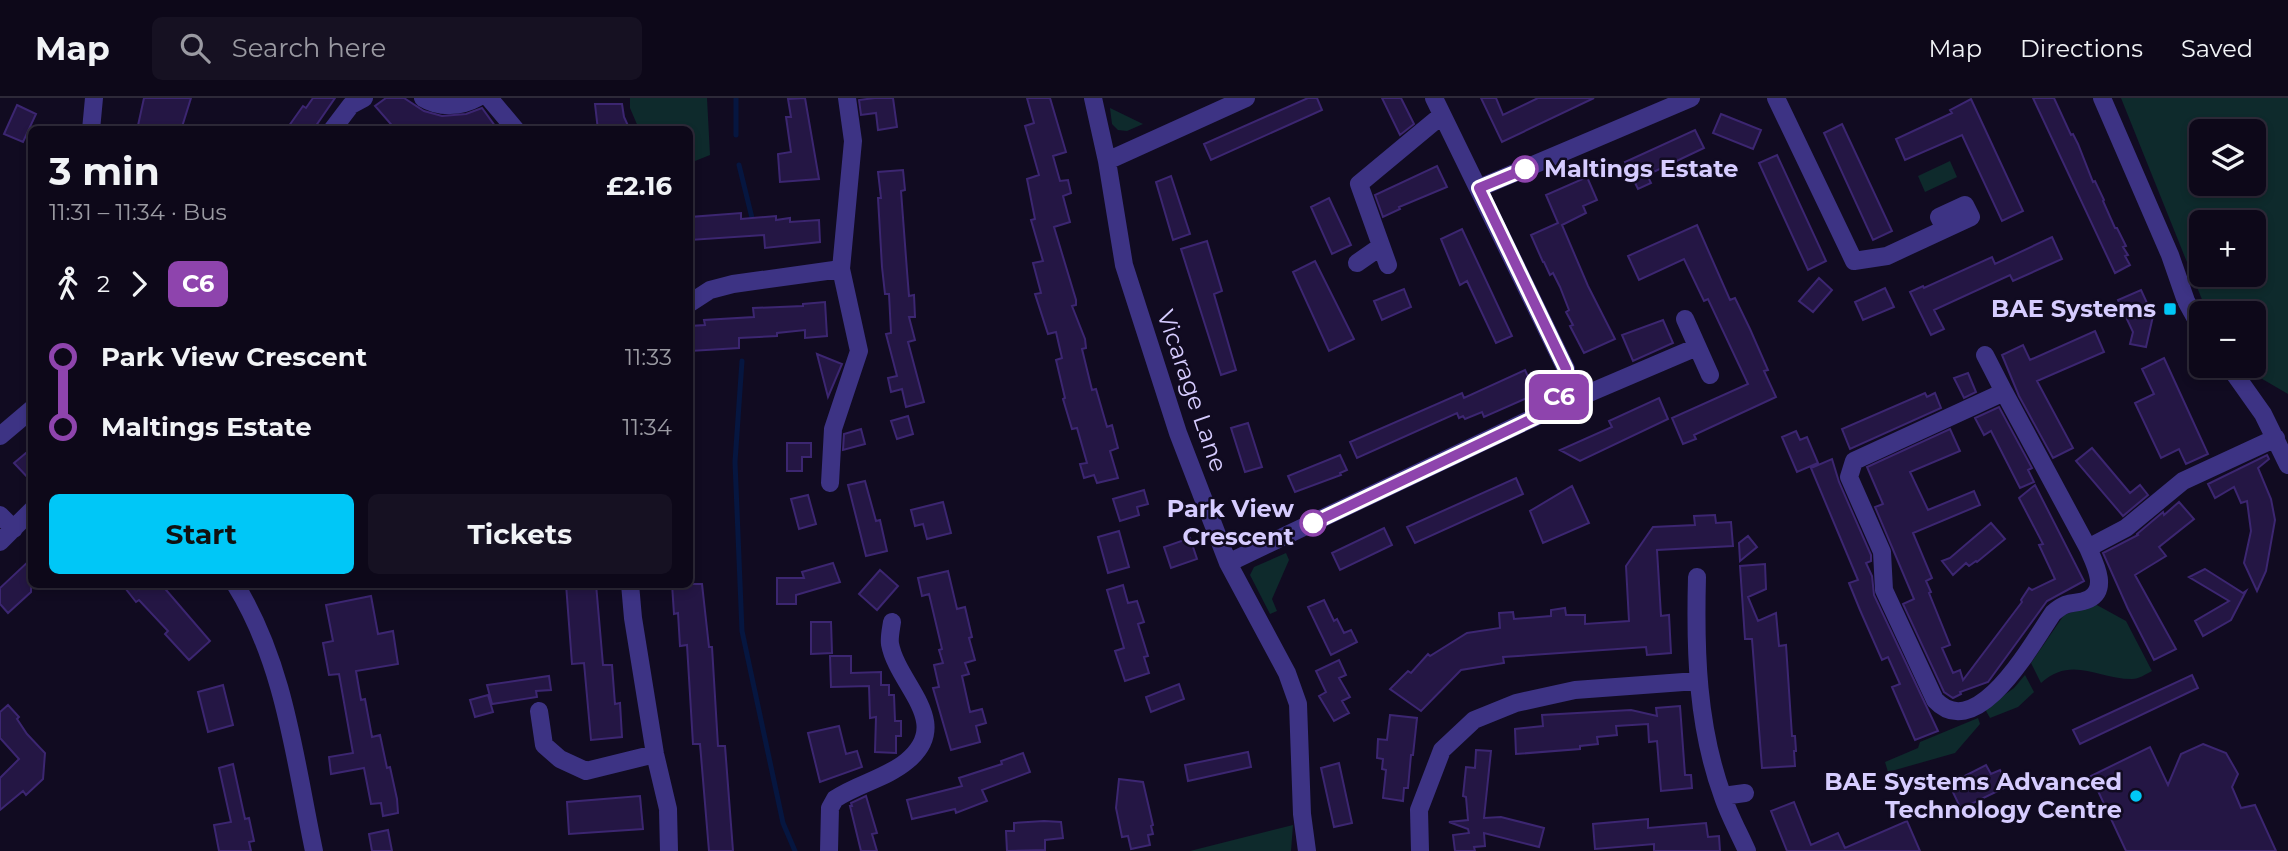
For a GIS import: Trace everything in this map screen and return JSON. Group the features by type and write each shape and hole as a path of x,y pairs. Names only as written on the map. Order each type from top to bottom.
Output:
{"street":[{"path":"90,126 94,98"},
{"path":"335,126 351,105 364,98"},
{"path":"423,98 449,106 468,103 477,98"},
{"path":"489,98 513,126"},
{"path":"830,483 833,429 859,351 841,268 853,130 847,98"},
{"name":"Vicarage Lane","path":"1093,98 1107,161 1124,265 1178,433 1228,563 1287,673 1298,704 1302,814 1307,851"},
{"path":"1107,161 1246,98"},
{"path":"1434,98 1566,369 1555,408"},
{"path":"1479,188 1691,98"},
{"path":"1776,98 1854,261 1887,256 1945,229"},
{"path":"2102,98 2170,255 2189,306"},
{"path":"1388,265 1359,184 1442,115"},
{"path":"1357,263 1380,247"},
{"path":"693,301 710,290 733,284 841,268"},
{"path":"1685,319 1710,375"},
{"path":"1228,563 1555,408 1697,347"},
{"path":"1985,355 2088,548 2098,571 2099,582 2089,599 2062,605 2053,613 2007,682 1978,705 1952,712 1943,709 1935,700 1884,590 1882,552 1849,477 1854,461 2004,392"},
{"path":"2238,378 2263,414 2288,465"},
{"path":"0,436 28,412"},
{"path":"2088,548 2126,527 2183,481 2276,438"},
{"path":"0,542 14,529 28,508"},
{"path":"0,515 14,529"},
{"path":"1697,577 1697,681 1707,742 1723,796 1747,851"},
{"path":"237,588 262,634 275,669 314,851"},
{"path":"631,588 655,754 668,809 669,851"},
{"path":"829,851 830,808 835,799 904,763 921,747 926,735 926,721 920,704 891,649 892,622"},
{"path":"1420,851 1419,810 1442,750 1474,720 1516,703 1575,691 1697,681"},
{"path":"539,711 544,745 560,760 586,771 655,754"},
{"path":"1723,796 1745,793"}],"green space":[{"path":"630,98 707,98 710,155 693,162 693,126 638,126 630,108"},
{"path":"2121,98 2288,98 2288,394 2261,378 2266,378 2266,301 2203,301 2197,287 2266,287 2266,210 2189,210 2189,267"},
{"path":"1110,108 1143,124 1127,131 1118,130 1112,124"},
{"path":"1950,161 1957,177 1925,192 1918,176"},
{"path":"1286,553 1289,560 1272,599 1277,611 1270,614 1250,575 1254,567"},
{"path":"2095,604 2126,621 2152,671 2132,679 2074,669 2052,675 2041,683 2031,663 2064,615"},
{"path":"2025,675 2034,692 2018,707 1990,718 1985,709 2014,688"},
{"path":"1978,718 1980,724 1955,753 1888,772 1885,762 1918,748 1920,742"},
{"path":"1293,825 1291,851 1190,851"}],"building":[{"path":"144,98 191,98 182,126 138,126"},
{"path":"313,98 335,98 316,126 289,126 303,106 306,108"},
{"path":"386,98 404,98 424,111 442,116 466,114 482,108 495,126 392,126 375,106"},
{"path":"805,98 819,179 780,182 778,154 791,152 786,117 791,117 788,99"},
{"path":"893,98 897,127 878,130 876,113 861,115 859,100"},
{"path":"1027,98 1050,98 1066,152 1053,156 1060,181 1068,180 1071,193 1063,196 1070,222 1054,227 1076,300 1076,305 1072,306 1085,339 1086,348 1082,349 1092,390 1096,389 1107,427 1112,425 1118,448 1110,451 1118,478 1097,483 1094,475 1084,478 1080,464 1087,463 1077,428 1072,429 1063,399 1065,398 1056,360 1062,358 1056,332 1048,334 1035,294 1041,293 1033,263 1043,261 1031,220 1035,219 1027,179 1039,175 1025,126 1034,123"},
{"path":"1308,98 1317,98 1322,110 1211,160 1204,144"},
{"path":"1382,98 1401,98 1414,124 1400,135"},
{"path":"1481,98 1496,98 1503,115 1538,98 1594,98 1502,142"},
{"path":"2033,98 2054,98 2126,246 2123,247 2130,265 2115,273"},
{"path":"1971,99 2023,211 2002,221 1962,135 1905,160 1896,139 1952,113 1950,110"},
{"path":"595,104 622,104 628,126 598,126"},
{"path":"17,105 36,114 28,126 23,142 4,134"},
{"path":"1721,114 1761,130 1753,149 1713,133"},
{"path":"1842,124 1892,231 1873,240 1824,133"},
{"path":"1695,130 1704,148 1647,175 1651,183 1638,189 1625,162"},
{"path":"1777,155 1826,261 1808,270 1759,163"},
{"path":"1437,166 1447,187 1399,207 1400,209 1383,217 1375,195"},
{"path":"903,170 905,190 901,191 909,296 914,295 915,317 909,317 915,340 908,342 924,402 906,407 902,389 891,392 888,378 897,376 886,334 891,333 889,294 885,294 878,198 881,198 878,172"},
{"path":"1171,176 1190,234 1173,240 1156,182"},
{"path":"1587,177 1597,200 1583,206 1586,213 1562,225 1588,286 1615,339 1584,353 1570,326 1573,325 1566,312 1569,310 1560,287 1553,273 1550,275 1531,235 1558,223 1546,195"},
{"path":"1329,198 1351,245 1332,254 1311,207"},
{"path":"741,213 741,219 776,216 776,220 790,218 790,222 819,220 820,242 765,248 764,235 693,240 693,217"},
{"path":"1697,225 1730,300 1735,298 1750,329 1768,370 1764,371 1776,397 1694,435 1696,439 1683,444 1672,418 1748,384 1708,299 1704,301 1684,259 1639,280 1628,256"},
{"path":"1462,229 1512,336 1496,343 1467,281 1460,285 1441,239"},
{"path":"2052,237 2062,259 2013,281 2010,275 1934,310 1944,329 1931,335 1910,292 1992,257 1995,264"},
{"path":"1207,241 1222,291 1214,294 1236,370 1221,375 1181,249"},
{"path":"1315,261 1354,339 1329,351 1293,272"},
{"path":"1819,278 1832,290 1813,312 1799,301"},
{"path":"1885,288 1894,307 1863,320 1855,302"},
{"path":"1404,289 1411,307 1382,320 1374,301"},
{"path":"2141,290 2153,316 2146,347 2130,344 2133,332 2118,300"},
{"path":"825,302 827,336 805,338 805,330 777,333 777,336 739,338 739,348 693,351 693,326 705,325 704,320 754,317 753,308"},
{"path":"1663,320 1673,343 1633,361 1622,335"},
{"path":"2095,331 2104,352 2037,381 2073,448 2053,458 2019,396 2002,355 2023,345 2030,360"},
{"path":"817,354 842,364 828,397"},
{"path":"2164,358 2208,454 2186,464 2179,449 2161,458 2135,403 2154,394 2142,369"},
{"path":"1525,370 1536,394 1484,417 1482,412 1465,419 1463,416 1459,418 1457,413 1357,458 1350,442 1462,393 1464,398"},
{"path":"1968,373 1976,392 1964,398 1954,378"},
{"path":"1925,393 1927,397 1935,393 1941,408 1850,449 1842,429"},
{"path":"1659,398 1668,419 1580,461 1560,450 1612,427 1609,421"},
{"path":"1999,407 2032,468 2028,470 2034,482 2020,488 1991,431 1984,435 1975,418"},
{"path":"908,416 913,434 897,439 891,421"},
{"path":"1248,423 1262,467 1245,472 1231,428"},
{"path":"861,429 865,444 843,450 844,434"},
{"path":"1950,429 1960,451 1910,472 1928,510 1974,491 1980,505 1913,533 1932,578 1926,581 1950,645 1942,648 1953,673 1960,670 1963,680 2022,602 2029,588 2032,590 2055,579 2039,545 2043,544 2019,498 2035,485 2084,581 2047,601 1988,682 1960,692 1961,694 1953,698 1944,692 1903,604 1914,599 1875,507 1883,504 1867,467"},
{"path":"1796,431 1800,440 1807,437 1818,463 1797,472 1782,437"},
{"path":"787,443 811,443 811,457 802,457 802,471 787,471"},
{"path":"2092,448 2130,493 2140,485 2148,495 2123,516 2076,461"},
{"path":"28,451 28,478 14,463"},
{"path":"1340,455 1347,470 1340,473 1341,475 1295,492 1288,476"},
{"path":"2267,455 2269,459 2258,468 2271,499 2275,520 2266,571 2257,591 2244,563 2251,531 2247,501 2241,503 2234,487 2215,498 2208,484"},
{"path":"1832,459 1839,482 1871,555 1871,561 1866,563 1872,576 1874,595 1938,731 1915,740 1892,687 1900,684 1888,657 1882,660 1860,610 1849,583 1858,580 1811,468"},
{"path":"1516,478 1523,494 1415,543 1407,527"},
{"path":"865,481 876,521 880,520 887,551 866,556 848,485"},
{"path":"1572,486 1589,523 1543,543 1530,511"},
{"path":"1144,490 1148,504 1137,507 1139,515 1120,521 1113,499"},
{"path":"808,495 816,524 799,529 791,499"},
{"path":"943,502 951,533 927,539 923,524 915,526 911,510"},
{"path":"2179,502 2194,519 2159,547 2166,556 2135,575 2176,649 2154,660 2103,553 2138,535 2163,512 2164,515"},
{"path":"1715,515 1716,523 1731,522 1733,546 1657,550 1661,616 1669,615 1671,653 1647,655 1646,647 1503,657 1504,663 1461,670 1421,711 1390,689 1408,671 1411,673 1428,654 1430,656 1467,633 1500,628 1499,613 1513,612 1514,619 1551,616 1551,610 1565,608 1566,615 1585,615 1585,624 1629,621 1626,566 1653,527 1695,525 1694,516"},
{"path":"1991,523 2005,539 1977,562 1969,566 1966,563 1953,575 1942,561 1950,558"},
{"path":"1384,528 1392,545 1340,570 1332,553"},
{"path":"1119,531 1129,567 1108,573 1098,537"},
{"path":"1748,536 1757,547 1740,561 1739,543"},
{"path":"1190,538 1197,559 1171,568 1164,547"},
{"path":"28,562 28,588 31,588 31,592 8,613 0,604 0,588"},
{"path":"833,563 840,582 796,595 796,604 777,604 777,578 804,578 802,572"},
{"path":"1765,564 1766,589 1748,597 1758,621 1776,613 1779,646 1786,645 1792,736 1795,736 1795,766 1762,768 1752,639 1745,639 1740,566"},
{"path":"2205,569 2243,593 2246,591 2231,620 2203,636 2195,621 2229,601 2189,577"},
{"path":"880,570 898,586 877,610 859,594"},
{"path":"948,571 957,609 965,607 972,637 969,638 975,660 965,663 969,674 962,676 970,712 982,709 986,723 976,726 980,742 951,750 933,688 939,687 934,665 943,663 939,650 942,649 929,594 922,596 918,578"},
{"path":"693,584 702,584 709,647 712,647 718,746 725,746 733,851 709,851 700,744 693,744 687,645 680,646 678,613 674,614 672,588 693,588"},
{"path":"1123,585 1128,603 1137,601 1144,622 1138,624 1148,656 1144,657 1149,673 1125,681 1115,651 1124,648 1107,590"},
{"path":"125,588 164,588 210,641 189,660 165,634 168,631 139,600 136,602"},
{"path":"566,588 596,588 603,665 612,665 615,704 620,703 622,737 591,740 584,663 572,664"},
{"path":"371,596 378,634 393,631 398,664 356,671 361,700 365,699 372,737 380,735 397,799 398,813 383,816 381,803 371,804 364,768 331,774 329,757 353,753 339,674 329,675 323,643 333,641 326,605"},
{"path":"1324,600 1334,621 1337,619 1344,633 1351,630 1357,642 1331,655 1308,607"},
{"path":"811,622 831,622 832,653 811,654"},
{"path":"830,656 851,656 851,673 881,672 881,685 889,685 889,695 894,695 895,721 901,721 901,736 896,736 896,753 875,752 876,717 870,718 869,686 831,687"},
{"path":"1339,660 1346,675 1339,678 1350,697 1342,701 1349,713 1334,721 1319,696 1326,692 1316,671"},
{"path":"2192,675 2198,688 2080,744 2073,730"},
{"path":"549,676 551,690 536,691 537,697 492,704 487,685"},
{"path":"1179,684 1184,699 1151,712 1146,697"},
{"path":"223,685 233,725 208,732 198,692"},
{"path":"488,695 493,712 475,717 470,700"},
{"path":"8,705 19,717 17,719 27,734 45,753 43,779 26,795 23,791 0,810 0,778 19,759 0,738 0,712"},
{"path":"1680,706 1685,775 1691,775 1692,788 1661,791 1657,741 1649,742 1648,724 1616,726 1617,735 1597,737 1598,744 1580,746 1580,749 1516,754 1515,729 1543,726 1542,715 1631,710 1657,716 1656,708"},
{"path":"1390,715 1417,718 1408,788 1404,788 1403,801 1383,798 1386,770 1382,769 1383,759 1377,758 1378,739 1387,740"},
{"path":"839,726 846,754 857,751 862,767 820,782 808,733"},
{"name":"BAE Systems Advanced Technology Centre","path":"2203,744 2226,753 2238,774 2232,787 2241,808 2255,805 2276,851 2126,851 2091,776 2150,747 2168,785 2181,754"},
{"path":"1476,750 1491,751 1484,818 1501,817 1544,828 1539,847 1484,833 1485,846 1474,847 1475,851 1455,851 1453,835 1469,833 1468,829 1449,822 1468,820 1466,797 1463,796 1466,767 1475,768"},
{"path":"1248,752 1251,767 1188,781 1185,765"},
{"path":"1023,753 1030,772 982,790 987,801 956,813 955,809 912,819 907,800 962,786 959,778 1002,764 1001,761"},
{"path":"1339,763 1352,823 1334,827 1321,768"},
{"path":"233,764 245,819 249,818 254,841 249,842 251,851 219,851 214,825 231,822 219,768"},
{"path":"1986,765 1991,774 2000,770 2008,786 1961,809 1949,784"},
{"path":"1119,779 1143,782 1153,825 1153,834 1148,835 1150,845 1131,849 1128,836 1122,837 1116,808"},
{"path":"640,796 643,829 569,834 567,802"},
{"path":"866,796 877,833 872,834 877,851 861,851 850,806"},
{"path":"1794,802 1811,845 1838,833 1845,848 1907,821 1920,851 1787,851 1771,811"},
{"path":"1648,819 1648,828 1706,823 1708,837 1719,836 1720,851 1654,851 1654,844 1595,849 1593,824"},
{"path":"1061,822 1063,838 1045,840 1045,850 1007,851 1006,831 1014,831 1014,823"},
{"path":"388,830 392,851 372,851 369,834"}],"waterway":[{"path":"736,98 736,135"},
{"path":"739,165 753,222"},
{"path":"742,361 735,462 742,631 783,823 795,851"}],"bus line":[{"name":"C6","path":"1313,523 1555,408 1566,369 1479,188 1525,169"}],"place":[{"name":"Maltings Estate","path":"1525,169"},
{"name":"BAE Systems","path":"2170,309"},
{"name":"Park View Crescent","path":"1313,523"},
{"name":"BAE Systems Advanced Technology Centre","path":"2136,796"}]}
